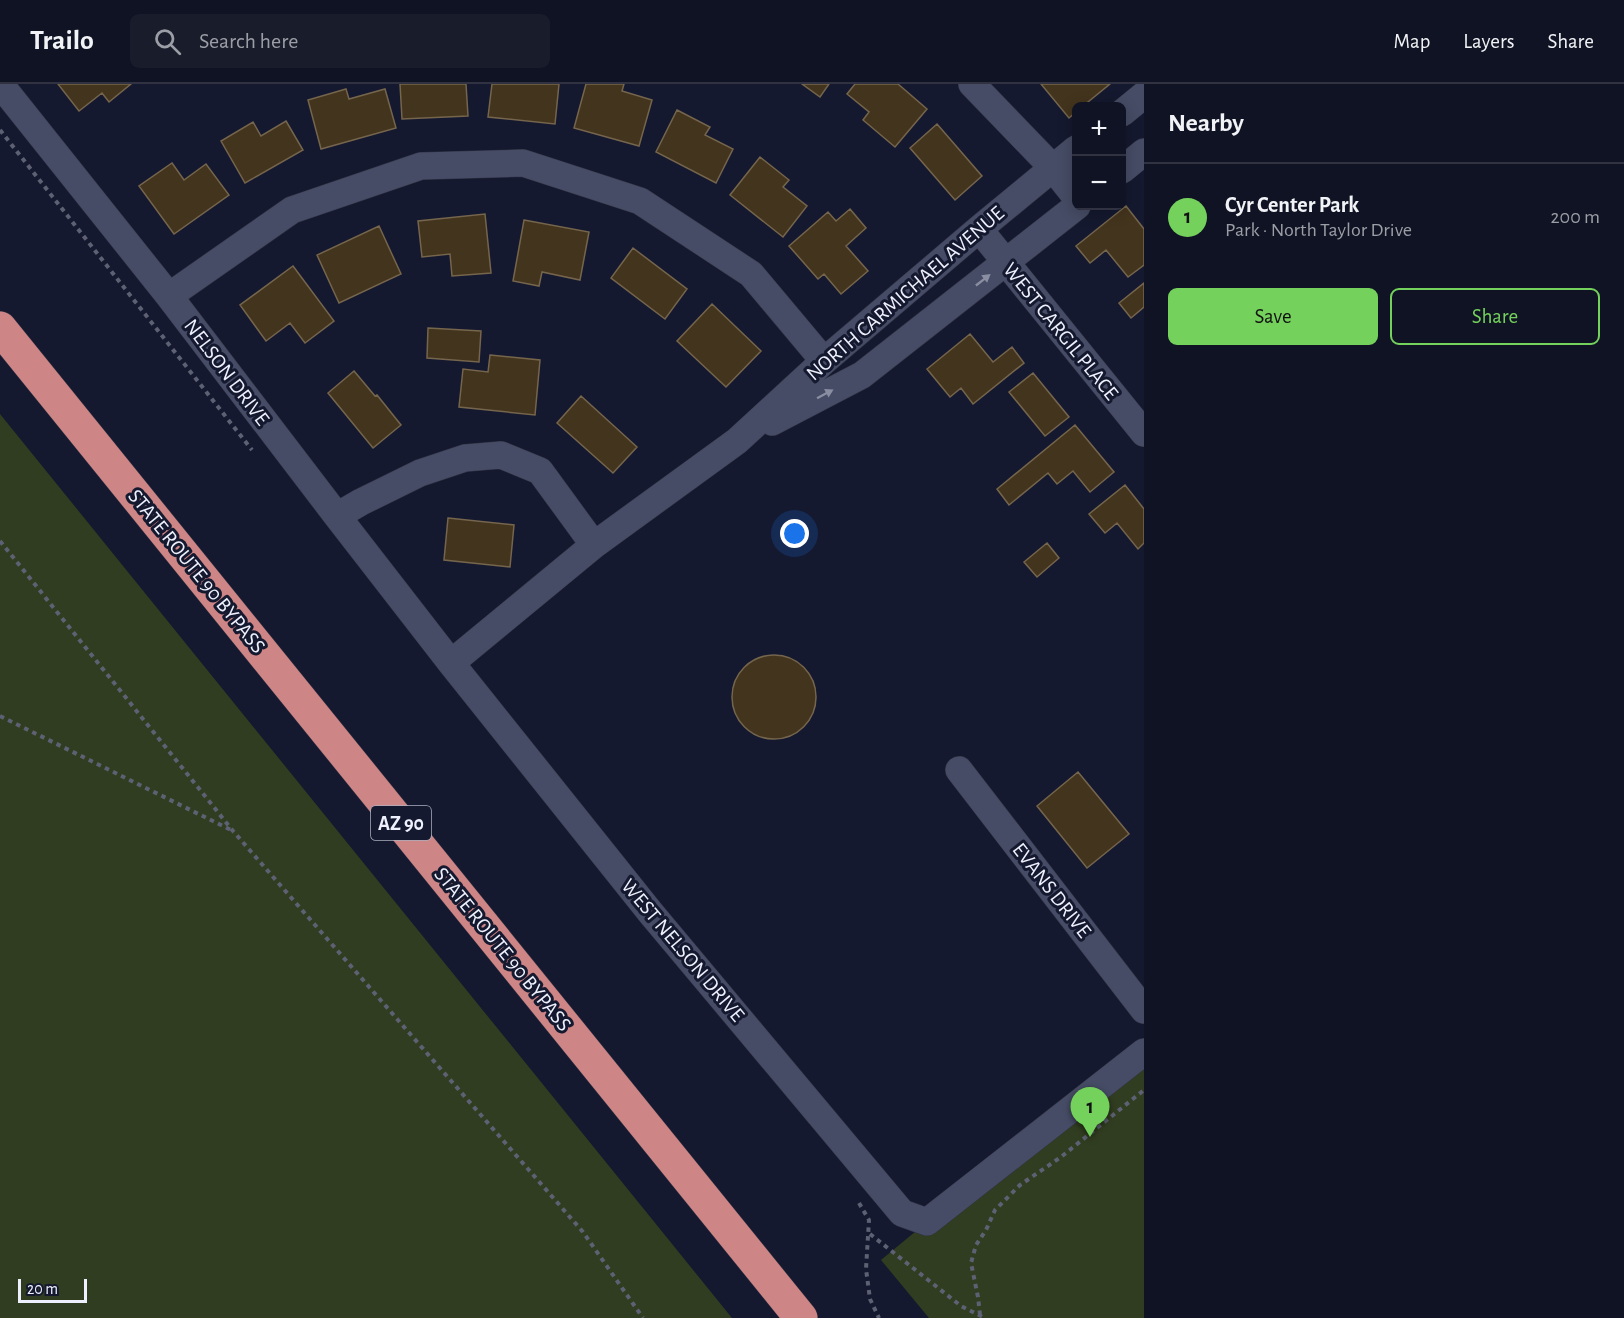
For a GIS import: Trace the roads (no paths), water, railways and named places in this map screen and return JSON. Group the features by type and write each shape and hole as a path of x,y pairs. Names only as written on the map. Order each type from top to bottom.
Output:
{"highway":[{"name":"STATE ROUTE 90 BYPASS","path":"0,327 801,1318"}],"street":[{"name":"NELSON DRIVE","path":"0,84 169,296 451,663"},
{"path":"972,84 1053,168 1072,191"},
{"path":"1126,110 1144,95"},
{"path":"1126,167 1144,152"},
{"name":"NORTH CARMICHAEL AVENUE","path":"451,663 594,545 737,441 824,361 1072,153"},
{"path":"169,296 292,210 421,166 523,163 640,201 732,261 751,274 824,361"},
{"name":"NORTH CARMICHAEL AVENUE","path":"737,441 862,375 1072,210"},
{"name":"WEST CARGIL PLACE","path":"979,229 1144,433"},
{"path":"337,516 420,473 465,458 501,455 540,471 594,545"},
{"name":"WEST NELSON DRIVE","path":"451,663 650,912 902,1213 927,1222 1144,1052"},
{"name":"EVANS DRIVE","path":"959,770 1144,1010"}],"place":[{"name":"Cyr Center Park","path":"1090,1137"}]}
